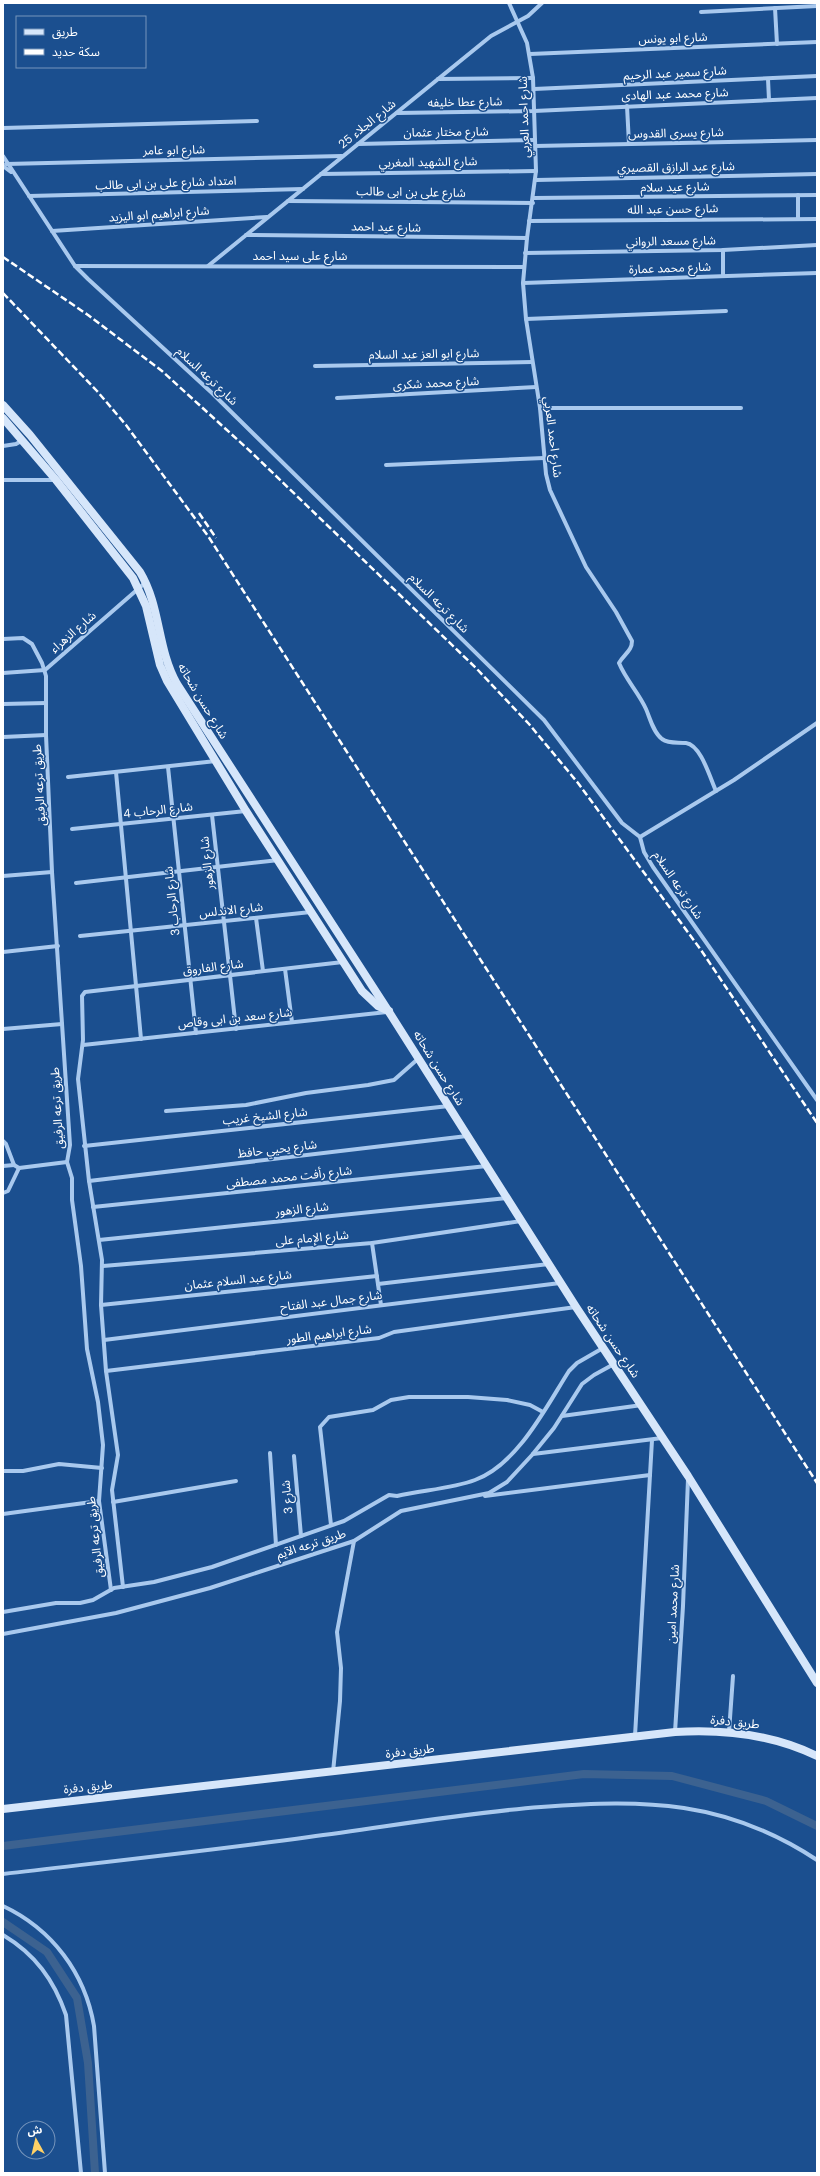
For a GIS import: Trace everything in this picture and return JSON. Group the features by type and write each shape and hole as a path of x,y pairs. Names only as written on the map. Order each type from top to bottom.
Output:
{"main road":[{"name":"شارع حسن شحاته","path":"3,405 30,435 88,514 138,588 146,606 163,673 246,810 344,962 368,998 389,1012"},
{"name":"شارع حسن شحاته","path":"3,418 146,582 154,604 167,663 177,684 419,1058 576,1307 688,1476 817,1683"},
{"name":"طريق دفرة","path":"3,1809 333,1773 675,1732 729,1732 775,1740 817,1756"}],"street":[{"name":"شارع احمد العربي","path":"509,3 530,54 534,89 536,180 529,221 523,283 526,319 540,408 544,458 550,490 577,550 592,578 616,612 632,641 632,647 619,663 622,670 640,698 661,738 668,742 687,743 693,746 698,751 716,790"},
{"path":"536,3 536,9"},
{"name":"شارع الجلاء 25","path":"208,266 491,36 516,22 536,9 542,3"},
{"path":"701,12 817,6"},
{"path":"775,8 777,44"},
{"name":"شارع ابو يونس","path":"530,54 817,42"},
{"name":"شارع سمير عبد الرحيم","path":"534,89 817,76"},
{"path":"438,79 533,78"},
{"path":"768,79 769,100"},
{"name":"شارع محمد عبد الهادى","path":"534,111 817,98"},
{"path":"627,106 629,144"},
{"name":"شارع عطا خليفه","path":"397,113 534,111"},
{"path":"3,128 257,121"},
{"name":"شارع مختار عثمان","path":"357,144 535,140"},
{"name":"شارع يسرى القدوس","path":"535,146 817,140"},
{"name":"شارع ترعه السلام","path":"3,156 5,165 14,174 75,266 91,283 212,393 544,720 622,823 640,837 644,852 653,867 817,1100"},
{"name":"شارع ابو عامر","path":"5,165 342,156"},
{"name":"شارع الشهيد المغربي","path":"321,174 536,171"},
{"name":"شارع عبد الرازق القصيري","path":"536,180 817,174"},
{"name":"امتداد شارع على بن ابى طالب","path":"29,196 303,189"},
{"path":"798,195 798,218"},
{"name":"شارع عيد سلام","path":"533,201 817,195"},
{"name":"شارع على بن ابى طالب","path":"288,201 533,201"},
{"name":"شارع ابراهيم ابو اليزيد","path":"52,231 268,217"},
{"name":"شارع حسن عبد الله","path":"529,221 817,218"},
{"name":"شارع عيد احمد","path":"246,235 527,238"},
{"name":"شارع مسعد الرواني","path":"525,253 723,250 817,245"},
{"path":"723,250 723,276"},
{"name":"شارع على سيد احمد","path":"75,266 524,267"},
{"name":"شارع محمد عمارة","path":"523,283 817,273"},
{"path":"526,319 726,311"},
{"name":"شارع ابو العز عبد السلام","path":"315,366 532,362"},
{"name":"شارع محمد شكرى","path":"337,398 536,387"},
{"path":"540,408 741,408"},
{"path":"3,446 23,440 30,435"},
{"path":"386,465 544,458"},
{"path":"3,480 56,480"},
{"name":"شارع الزهراء","path":"45,670 146,582"},
{"name":"طريق ترعه الرفيق","path":"3,639 23,638 28,640 35,648 45,670 47,688 46,735 52,872 70,1145 68,1162 72,1178 72,1200 81,1266 87,1349 98,1402 104,1445 99,1501 111,1590"},
{"path":"3,673 45,670"},
{"path":"3,704 46,703"},
{"path":"640,837 716,790 817,723"},
{"path":"3,737 46,735"},
{"path":"68,777 216,761"},
{"name":"شارع الرحاب 3","path":"168,767 196,1033"},
{"path":"116,772 141,1039"},
{"name":"شارع الرحاب 4","path":"72,830 246,810"},
{"name":"شارع الزهور","path":"212,815 236,1029"},
{"path":"76,883 278,860"},
{"path":"3,876 52,872"},
{"name":"شارع الاندلس","path":"80,936 311,911"},
{"path":"256,918 263,971"},
{"path":"3,952 58,946"},
{"name":"شارع الفاروق","path":"85,992 344,962"},
{"path":"285,969 292,1022"},
{"name":"طريق ترعه الرفيق","path":"85,992 81,1001 83,1045 78,1073 84,1146 102,1266 101,1305 106,1371 117,1451 112,1490 123,1587"},
{"name":"شارع سعد بن ابى وقاص","path":"83,1045 389,1012"},
{"path":"3,1029 62,1024"},
{"path":"166,1111 246,1105 306,1093 394,1080 419,1058"},
{"name":"شارع الشيخ غريب","path":"84,1146 449,1106"},
{"name":"شارع يحيي حافظ","path":"89,1182 468,1136"},
{"path":"3,1141 6,1144 14,1165"},
{"path":"3,1166 14,1165 19,1168 68,1162"},
{"name":"شارع رأفت محمد مصطفى","path":"93,1207 487,1166"},
{"path":"3,1193 8,1191 19,1168"},
{"name":"شارع الزهور","path":"99,1240 507,1198"},
{"name":"شارع الإمام على","path":"102,1266 372,1243 522,1221"},
{"path":"372,1243 381,1305"},
{"path":"378,1284 549,1264"},
{"name":"شارع عبد السلام عثمان","path":"101,1305 377,1276"},
{"name":"شارع جمال عبد الفتاح","path":"104,1340 561,1283"},
{"name":"شارع ابراهيم الطور","path":"106,1371 379,1338 394,1332 576,1307"},
{"name":"طريق ترعه الآيم","path":"3,1612 56,1603 93,1600 111,1590 154,1582 212,1567 344,1521 389,1495 397,1496 473,1481 500,1466 523,1442 569,1371 577,1363 603,1348"},
{"name":"طريق ترعه الآيم","path":"3,1634 116,1613 146,1604 172,1599 354,1541 401,1511 475,1498 488,1493 507,1482 532,1454 562,1416 582,1384 594,1374 614,1364"},
{"path":"331,1525 320,1427 329,1417 373,1410 391,1400 408,1397 468,1397 507,1400 530,1405 543,1412"},
{"path":"562,1416 642,1405"},
{"path":"532,1454 662,1438"},
{"path":"635,1736 652,1440"},
{"path":"270,1453 276,1545"},
{"name":"شارع 3","path":"294,1456 300,1536"},
{"path":"3,1472 23,1471 60,1464 102,1468"},
{"path":"475,1498 650,1475"},
{"name":"شارع محمد امين","path":"675,1732 683,1606 688,1476"},
{"path":"113,1502 236,1481"},
{"path":"3,1514 99,1501"},
{"path":"333,1773 340,1701 341,1668 337,1632 354,1541"},
{"path":"729,1732 733,1676"},
{"path":"3,1874 301,1838 495,1811 610,1803 660,1804 721,1816 774,1835 817,1860"},
{"path":"3,1906 28,1919 46,1934 66,1956 81,1982 91,2011 94,2026 105,2173"},
{"path":"3,1935 19,1945 36,1960 50,1978 60,1997 66,2015 81,2173"}],"waterway":[{"path":"3,1846 584,1774 672,1776 766,1801 817,1826"},
{"path":"3,1922 47,1952 77,1998 88,2063 95,2173"}],"railway":[{"path":"3,257 88,315 162,371 251,452 476,668 529,724 578,783 701,950 817,1123"},
{"path":"3,293 97,391 126,425 208,536 817,1483"},
{"path":"199,513 216,538"}]}
